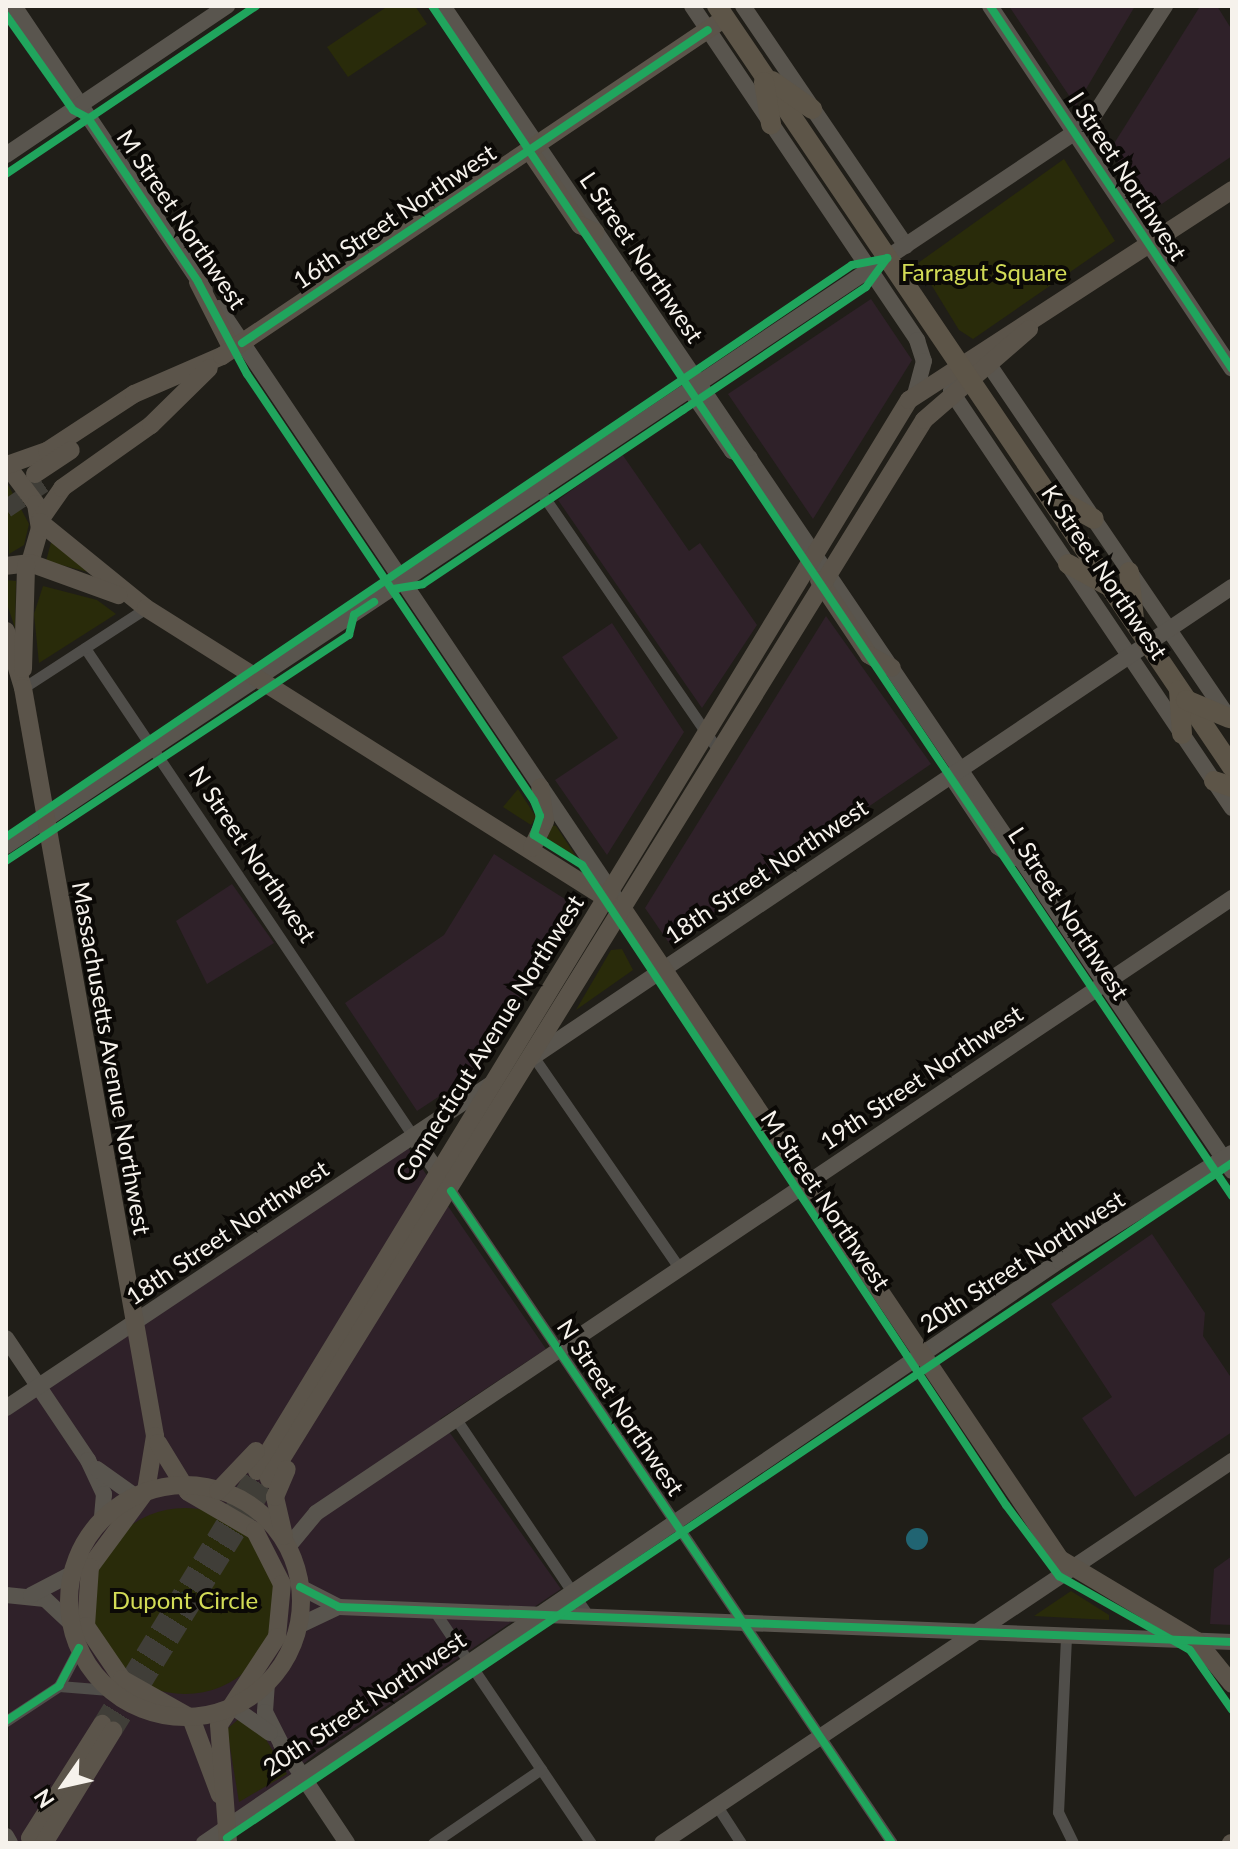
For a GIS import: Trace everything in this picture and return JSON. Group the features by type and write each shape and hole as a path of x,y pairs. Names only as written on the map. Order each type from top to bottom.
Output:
{"highway":[{"name":"K Street Northwest","path":"733,12 763,74 1232,767"},
{"path":"763,74 812,109"},
{"path":"763,74 771,124"},
{"path":"1045,491 1094,519"},
{"path":"1068,564 1110,587"},
{"path":"1129,572 1135,623"},
{"path":"1182,734 1183,695 1230,721"}],"main road":[{"path":"6,155 227,6"},
{"name":"K Street Northwest","path":"692,6 733,12 812,109 906,246"},
{"name":"I Street Northwest","path":"990,6 1232,369"},
{"path":"6,846 1074,133 1097,114 1165,6"},
{"path":"443,7 580,225 595,232"},
{"name":"M Street Northwest","path":"17,11 27,42 198,282"},
{"name":"K Street Northwest","path":"733,12 771,124 921,347 915,394"},
{"name":"16th Street Northwest","path":"39,479 733,12"},
{"path":"964,370 1232,190"},
{"name":"L Street Northwest","path":"595,232 695,386 750,458 812,559"},
{"path":"198,282 232,349"},
{"path":"964,370 989,365 1043,317"},
{"name":"M Street Northwest","path":"232,349 342,492 398,586 540,787 607,892"},
{"name":"K Street Northwest","path":"989,365 1230,721"},
{"name":"Connecticut Avenue Northwest","path":"964,370 951,391 924,420 389,1293 263,1475 377,1264 915,394 964,370"},
{"name":"16th Street Northwest","path":"6,465 53,448 134,394 190,378"},
{"name":"16th Street Northwest","path":"40,521 62,488 151,425 190,378"},
{"name":"K Street Northwest","path":"951,391 1182,734 1223,784 1232,808"},
{"path":"6,465 40,521 146,608 607,892 623,909"},
{"name":"Massachusetts Avenue Northwest","path":"23,688 28,564 40,521"},
{"path":"812,559 869,655 892,668"},
{"path":"6,566 28,564 146,608"},
{"name":"18th Street Northwest","path":"6,1408 1232,587"},
{"name":"Massachusetts Avenue Northwest","path":"6,631 23,688 155,1436 182,1485"},
{"name":"L Street Northwest","path":"892,668 955,773 1023,863 1229,1161"},
{"path":"532,848 545,821 540,787"},
{"name":"19th Street Northwest","path":"286,1542 316,1513 1232,898"},
{"name":"M Street Northwest","path":"623,909 921,1354 1072,1568 1197,1641 1232,1684"},
{"name":"N Street Northwest","path":"413,1136 451,1191"},
{"name":"20th Street Northwest","path":"204,1843 226,1835 301,1774 921,1354 1229,1161"},
{"path":"218,1491 244,1471 377,1264"},
{"path":"347,1843 281,1744 265,1712 267,1683 298,1626 300,1587 286,1542 276,1488 389,1293"},
{"path":"6,1338 88,1460 104,1494 102,1519 73,1573 71,1623"},
{"name":"Massachusetts Avenue Northwest","path":"140,1494 155,1436"},
{"path":"88,1460 140,1494"},
{"path":"662,1843 1232,1461"},
{"path":"102,1519 140,1494 182,1485 218,1491 253,1508 286,1542"},
{"path":"182,1485 255,1531 282,1584 283,1617 272,1650 227,1709 220,1795"},
{"path":"140,1494 94,1557 86,1626 122,1679 191,1718 220,1795 226,1835"},
{"path":"29,1595 73,1573"},
{"path":"300,1587 339,1607 1232,1642"},
{"path":"6,1595 29,1595 59,1606 71,1623 79,1648 109,1690 145,1711 191,1718 227,1709 267,1683"},
{"path":"298,1626 339,1607"},
{"path":"227,1709 257,1719 281,1744"},
{"path":"37,1841 108,1727"},
{"path":"6,1836 10,1843"}],"street":[{"path":"540,491 720,753"},
{"path":"23,688 146,608"},
{"name":"N Street Northwest","path":"85,648 413,1136"},
{"path":"533,1056 680,1269"},
{"name":"N Street Northwest","path":"451,1191 892,1843"},
{"path":"456,1419 589,1617"},
{"path":"435,1612 591,1843"},
{"path":"1066,1637 1058,1812 1073,1843"},
{"path":"6,1721 59,1686 79,1648"},
{"path":"59,1686 109,1690"},
{"path":"433,1843 541,1769"},
{"path":"717,1806 741,1843"}],"shaded area":[{"path":"1009,6 1135,6 1076,106"},
{"path":"1217,6 1232,30 1232,156 1150,212 1110,150 1199,8"},
{"path":"871,299 912,360 813,519 728,394"},
{"path":"622,454 689,551 700,543 757,625 702,708 558,500"},
{"path":"826,616 931,764 669,943 645,908"},
{"path":"612,623 684,732 607,855 555,780 618,738 562,657"},
{"path":"494,854 576,906 470,1076 417,1111 345,1003 444,935"},
{"path":"232,884 274,943 207,984 176,921"},
{"path":"404,1142 546,1349 440,1419 561,1589 317,1753 204,1843 10,1843 6,1408"},
{"path":"1152,1234 1205,1313 1203,1336 1232,1379 1232,1432 1135,1497 1082,1418 1112,1397 1051,1304"},
{"path":"1232,1556 1232,1625 1210,1624 1214,1569"}],"green space":[{"path":"388,6 415,6 427,24 348,77 327,47"},
{"name":"Farragut Square","path":"1064,159 1115,241 973,339 959,330 918,263"},
{"path":"6,481 29,524 24,545 9,554"},
{"path":"52,539 88,572 46,561"},
{"path":"6,580 16,581 15,628 6,601"},
{"path":"43,586 97,600 116,614 39,663 34,614"},
{"path":"518,789 536,817 531,825 503,807"},
{"path":"551,825 556,826 579,861 546,842"},
{"path":"622,949 633,970 576,1010 611,950"},
{"name":"Dupont Circle","path":"185,1508 220,1515 251,1535 271,1566 278,1601 271,1636 251,1667 220,1687 185,1694 150,1687 119,1667 99,1636 92,1601 99,1566 119,1535 150,1515"},
{"path":"1071,1591 1109,1615 1109,1620 1034,1616"},
{"path":"240,1718 254,1720 287,1774 239,1802 227,1729"}],"water":[{"path":"913,1528 921,1528 928,1539 921,1550 913,1550 906,1543 906,1535"},
{"path":"185,1592 194,1601 185,1610 176,1601"}],"tunnel":[{"path":"6,509 43,484"},
{"path":"102,1724 257,1471"},
{"path":"113,1731 269,1479"}],"cycle path":[{"path":"6,174 256,6"},
{"path":"432,6 1232,1196"},
{"path":"990,6 1232,369"},
{"path":"6,15 73,110 88,118 198,282 247,374 534,801 540,816 534,835 582,865 1006,1505 1059,1576 1190,1650 1232,1710"},
{"path":"242,343 708,30"},
{"path":"393,589 423,584 683,410 866,287 887,258"},
{"path":"6,837 852,265 887,258"},
{"path":"6,861 349,635 354,615 374,602"},
{"path":"227,1838 1232,1163"},
{"path":"451,1191 892,1843"},
{"path":"300,1587 339,1607 1232,1642"},
{"path":"6,1721 59,1686 79,1648"}]}
